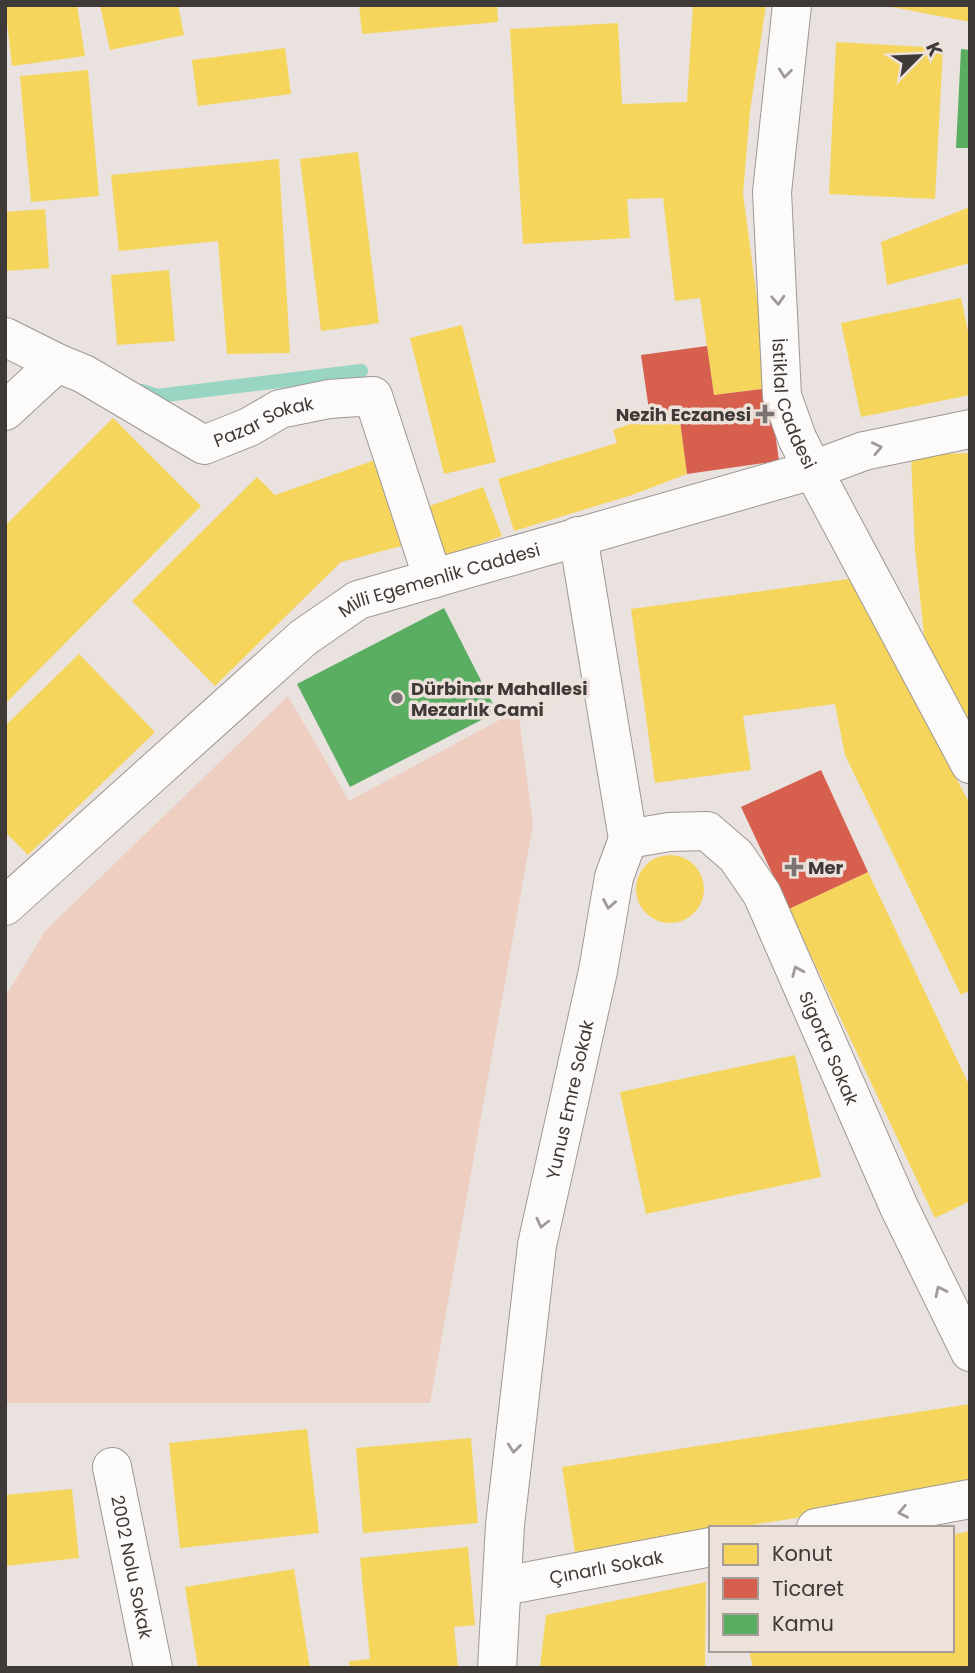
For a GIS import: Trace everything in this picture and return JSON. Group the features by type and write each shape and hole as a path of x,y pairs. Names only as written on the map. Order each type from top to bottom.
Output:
{"street":[{"name":"İstiklal Caddesi","path":"792,5 772,192 782,396 797,438 813,470 970,764"},
{"path":"5,337 57,363 5,411"},
{"name":"Pazar Sokak","path":"57,363 84,374 204,445 249,427 280,409 329,399 373,396 433,579"},
{"name":"Milli Egemenlik Caddesi","path":"7,901 303,638 358,600 813,470 864,451 970,429"},
{"name":"Yunus Emre Sokak","path":"497,1668 505,1525 537,1245 598,971 614,877 628,839 578,536"},
{"name":"Sigorta Sokak","path":"628,839 669,832 706,831 736,856 762,894 899,1207 970,1352"},
{"name":"2002 Nolu Sokak","path":"112,1467 153,1668"},
{"path":"827,1526 970,1499"},
{"name":"Çınarlı Sokak","path":"503,1586 709,1548"}],"shaded area":[{"path":"288,696 349,801 518,710 533,825 430,1403 5,1403 5,997 46,930"}],"building: Konut":[{"path":"5,5 77,5 85,56 12,66"},
{"path":"100,5 178,5 184,35 110,50"},
{"path":"359,5 497,5 498,22 362,34"},
{"path":"693,5 766,5 750,111 743,194 769,388 714,395 700,298 675,301 663,198 627,199 630,238 523,244 510,29 618,23 622,104 687,102"},
{"path":"970,5 970,22 892,7"},
{"path":"836,42 943,48 935,199 829,194"},
{"path":"285,48 291,94 198,106 192,60"},
{"path":"88,70 99,196 31,202 20,76"},
{"path":"358,152 379,323 321,331 300,159"},
{"path":"279,159 290,353 227,354 218,241 119,251 111,175"},
{"path":"970,207 970,263 887,285 881,242"},
{"path":"45,209 49,268 5,271 5,212"},
{"path":"169,270 175,341 117,345 111,275"},
{"path":"961,298 970,341 970,395 861,417 841,323"},
{"path":"462,325 496,462 444,474 410,338"},
{"path":"679,413 687,474 632,495 514,531 498,479 617,443 613,430 650,417"},
{"path":"113,418 201,506 5,704 5,526"},
{"path":"970,453 970,745 926,654 915,549 911,455"},
{"path":"384,457 409,544 341,562 215,686 132,601 257,477 275,495"},
{"path":"483,487 502,536 445,557 427,507"},
{"path":"849,579 970,804 970,990 961,995 845,755 835,704 743,716 751,770 655,783 631,609"},
{"path":"79,654 155,732 28,855 5,832 5,726"},
{"path":"663,855 677,855 689,860 699,870 704,889 699,908 689,918 677,923 663,923 651,918 641,908 636,896 636,882 641,870 651,860"},
{"path":"868,872 970,1087 970,1201 935,1218 789,909"},
{"path":"795,1055 821,1177 646,1214 620,1092"},
{"path":"970,1404 970,1491 745,1526 709,1526 709,1531 575,1552 562,1467"},
{"path":"307,1429 319,1533 180,1548 169,1443"},
{"path":"471,1438 478,1523 363,1533 356,1448"},
{"path":"72,1489 79,1558 5,1566 5,1495"},
{"path":"970,1531 970,1668 753,1668 749,1652 954,1652 954,1535"},
{"path":"468,1547 475,1625 454,1627 458,1668 350,1668 349,1661 370,1659 360,1558"},
{"path":"294,1569 310,1668 198,1668 185,1587"},
{"path":"706,1582 705,1668 540,1668 546,1615"}],"building: Ticaret":[{"path":"707,346 714,395 769,388 779,461 687,474 679,413 650,417 641,355"},
{"path":"821,770 868,872 789,909 741,807"}],"building: Kamu":[{"path":"961,49 970,50 970,148 956,148"},
{"name":"Dürbinar Mahallesi Mezarlık Cami","path":"444,608 497,712 350,787 297,684"}],"waterway":[{"path":"142,391 157,396 361,371"}],"place":[{"name":"Nezih Eczanesi","path":"765,414"},
{"name":"Dürbinar Mahallesi Mezarlık Cami","path":"397,698"},
{"name":"Mer","path":"794,867"}]}
